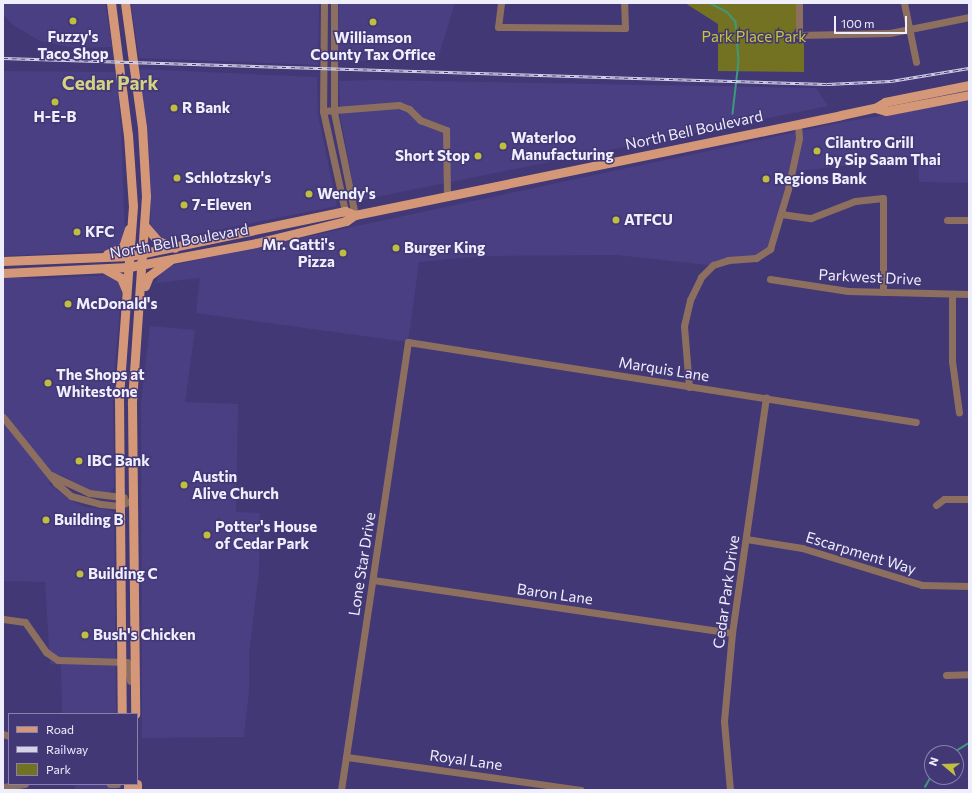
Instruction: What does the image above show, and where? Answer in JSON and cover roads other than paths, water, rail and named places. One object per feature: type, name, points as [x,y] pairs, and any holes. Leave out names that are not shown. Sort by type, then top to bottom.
[{"type":"main road","points":[[111,3],[128,134],[133,220],[119,398],[119,576],[122,713]]},
{"type":"main road","points":[[125,3],[142,127],[145,226],[142,293],[132,404],[135,713]]},
{"type":"main road","name":"North Bell Boulevard","points":[[3,273],[129,267],[256,243],[346,221],[355,215],[875,108],[885,102],[969,85]]},
{"type":"main road","name":"North Bell Boulevard","points":[[875,108],[886,111],[969,95]]},
{"type":"main road","points":[[345,211],[355,215]]},
{"type":"main road","name":"North Bell Boulevard","points":[[3,261],[130,256],[144,254],[345,211]]},
{"type":"main road","points":[[95,257],[115,252],[123,247],[133,220]]},
{"type":"main road","points":[[145,226],[158,241],[177,248]]},
{"type":"main road","points":[[142,293],[149,276],[172,259]]},
{"type":"main road","points":[[102,268],[121,278],[127,291]]},
{"type":"main road","points":[[119,576],[125,593],[126,618],[135,622]]},
{"type":"street","points":[[324,3],[323,112],[346,221]]},
{"type":"street","points":[[334,3],[334,112],[355,215]]},
{"type":"street","points":[[501,3],[498,27],[625,28],[624,3]]},
{"type":"street","points":[[799,3],[800,35],[879,34],[910,30],[969,17]]},
{"type":"street","points":[[904,3],[916,62]]},
{"type":"street","points":[[323,112],[399,105],[409,109],[420,120],[446,130],[447,197]]},
{"type":"street","points":[[688,387],[684,326],[686,313],[695,288],[713,264],[728,260],[756,258],[765,254],[773,243],[799,138],[798,124]]},
{"type":"street","points":[[781,214],[811,218],[855,202],[883,198],[883,292]]},
{"type":"street","points":[[947,220],[969,220]]},
{"type":"street","name":"Parkwest Drive","points":[[770,279],[827,289],[969,294]]},
{"type":"street","points":[[952,294],[952,361],[959,413]]},
{"type":"street","name":"Marquis Lane","points":[[408,342],[688,387],[766,397],[916,422]]},
{"type":"street","name":"Lone Star Drive","points":[[341,790],[408,342]]},
{"type":"street","name":"Cedar Park Drive","points":[[730,790],[723,739],[732,633],[766,397]]},
{"type":"street","points":[[3,417],[51,474],[56,483],[71,496],[89,503],[119,506],[132,500]]},
{"type":"street","points":[[51,474],[89,493],[119,495],[132,500]]},
{"type":"street","points":[[936,505],[944,499],[969,499]]},
{"type":"street","name":"Escarpment Way","points":[[746,539],[802,548],[922,585],[969,586]]},
{"type":"street","name":"Baron Lane","points":[[373,580],[732,633]]},
{"type":"street","points":[[3,619],[25,622],[46,652],[58,660],[127,662],[130,668],[131,706],[134,713]]},
{"type":"street","points":[[946,675],[969,674]]},
{"type":"street","name":"Royal Lane","points":[[347,757],[581,790]]},
{"type":"street","points":[[3,787],[18,785]]},
{"type":"waterway","points":[[710,3],[727,12],[736,22],[739,62],[733,114]]},
{"type":"waterway","points":[[964,746],[969,743]]},
{"type":"railway","points":[[3,58],[827,84],[891,81],[969,68]]},
{"type":"place","name":"Fuzzy's Taco Shop","points":[[73,21]]},
{"type":"place","name":"Williamson County Tax Office","points":[[373,22]]},
{"type":"place","name":"H-E-B","points":[[55,102]]},
{"type":"place","name":"R Bank","points":[[174,108]]},
{"type":"place","name":"Waterloo Manufacturing","points":[[503,146]]},
{"type":"place","name":"Cilantro Grill by Sip Saam Thai","points":[[817,151]]},
{"type":"place","name":"Short Stop","points":[[478,156]]},
{"type":"place","name":"Schlotzsky's","points":[[177,178]]},
{"type":"place","name":"Regions Bank","points":[[766,179]]},
{"type":"place","name":"Wendy's","points":[[309,194]]},
{"type":"place","name":"7-Eleven","points":[[184,205]]},
{"type":"place","name":"ATFCU","points":[[616,220]]},
{"type":"place","name":"KFC","points":[[77,232]]},
{"type":"place","name":"Burger King","points":[[396,248]]},
{"type":"place","name":"Mr. Gatti's Pizza","points":[[343,253]]},
{"type":"place","name":"McDonald's","points":[[68,304]]},
{"type":"place","name":"The Shops at Whitestone","points":[[48,383]]},
{"type":"place","name":"IBC Bank","points":[[79,461]]},
{"type":"place","name":"Austin Alive Church","points":[[184,485]]},
{"type":"place","name":"Building B","points":[[46,520]]},
{"type":"place","name":"Potter's House of Cedar Park","points":[[207,535]]},
{"type":"place","name":"Building C","points":[[80,574]]},
{"type":"place","name":"Bush's Chicken","points":[[85,635]]},
{"type":"district","name":"Cedar Park","points":[[110,83]]},
{"type":"park label","name":"Park Place Park","points":[[754,37]]}]
